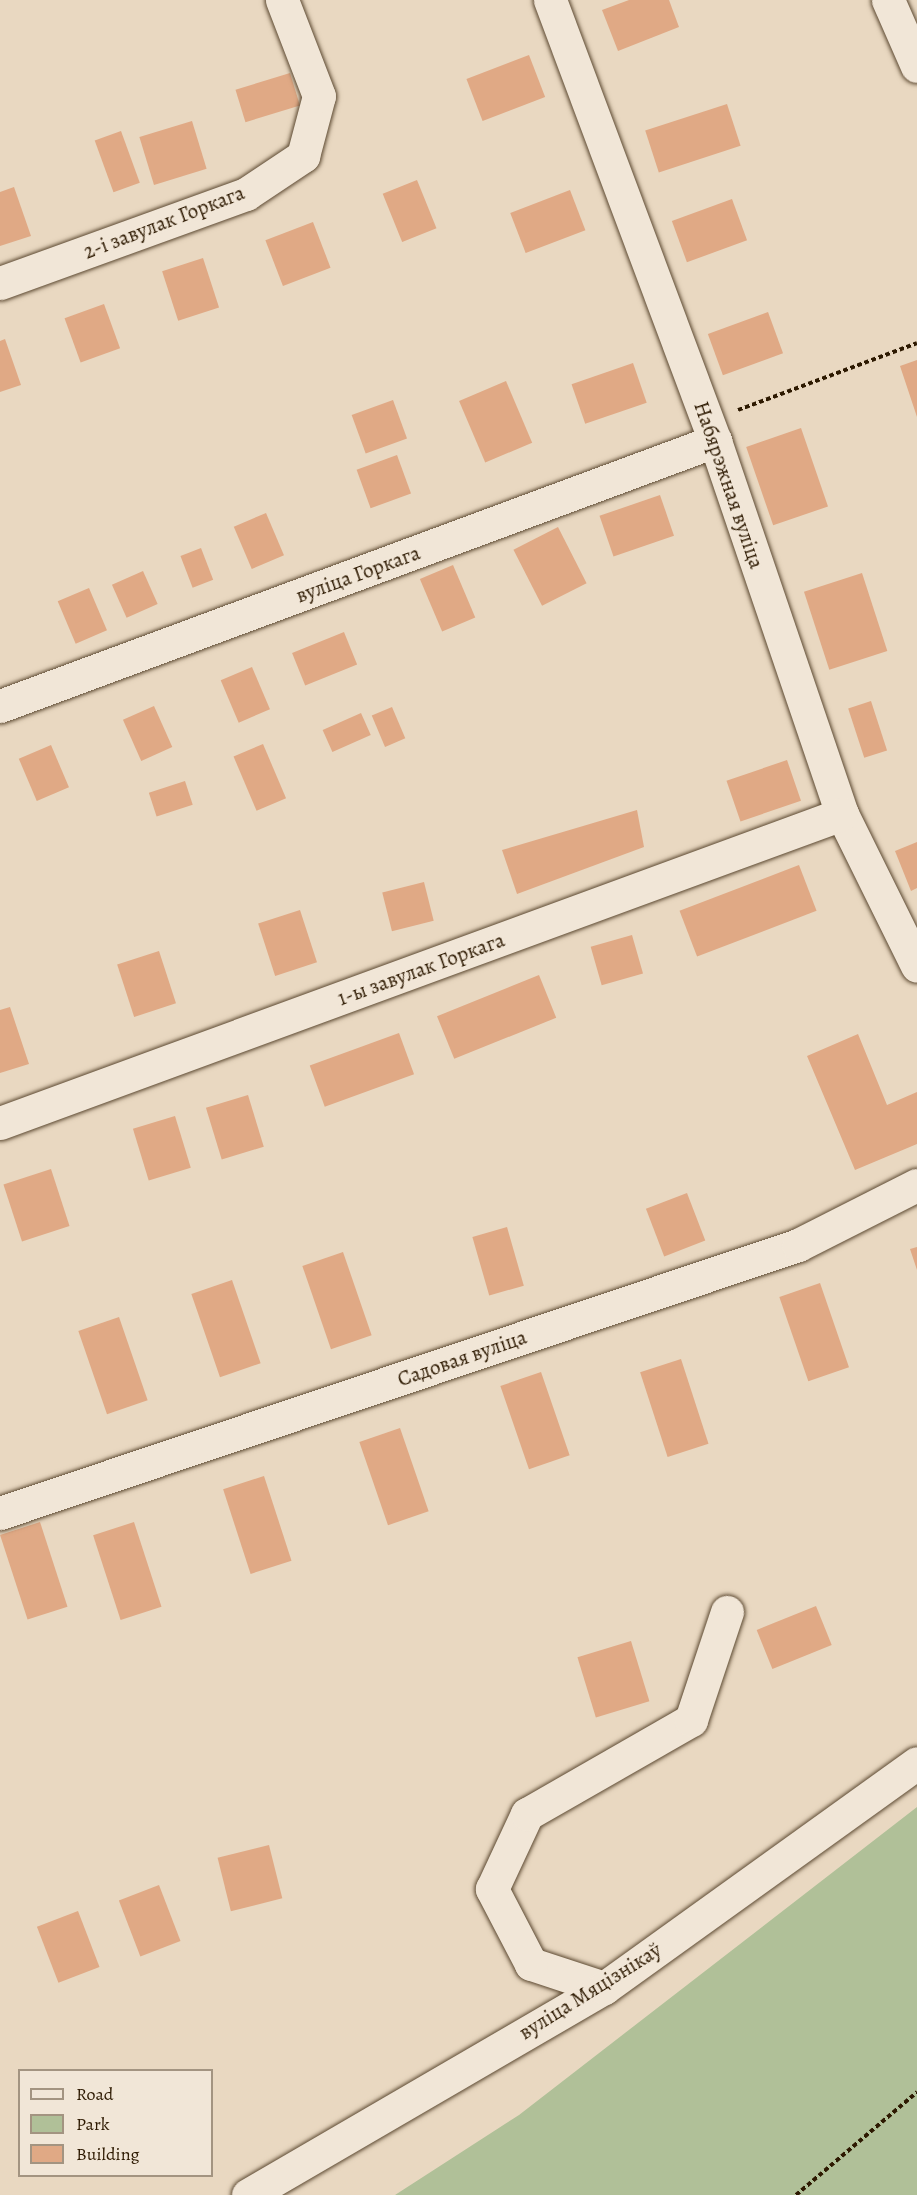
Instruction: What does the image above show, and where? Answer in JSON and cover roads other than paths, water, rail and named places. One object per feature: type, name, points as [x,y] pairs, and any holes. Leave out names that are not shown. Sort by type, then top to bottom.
[{"type":"street","name":"2-і завулак Горкага","points":[[0,283],[246,194],[303,156],[318,96],[282,0]]},
{"type":"street","name":"Набярэжная вуліца","points":[[550,0],[711,431],[842,814],[917,966]]},
{"type":"street","points":[[888,0],[917,66]]},
{"type":"street","name":"вуліца Горкага","points":[[0,706],[711,431]]},
{"type":"street","name":"1-ы завулак Горкага","points":[[0,1123],[842,814]]},
{"type":"street","name":"Садовая вуліца","points":[[0,1514],[798,1245],[917,1185]]},
{"type":"street","points":[[604,1988],[531,1964],[492,1889],[527,1814],[691,1720],[727,1612]]},
{"type":"street","name":"вуліца Мяцізнікаў","points":[[248,2195],[604,1988],[917,1763]]}]
